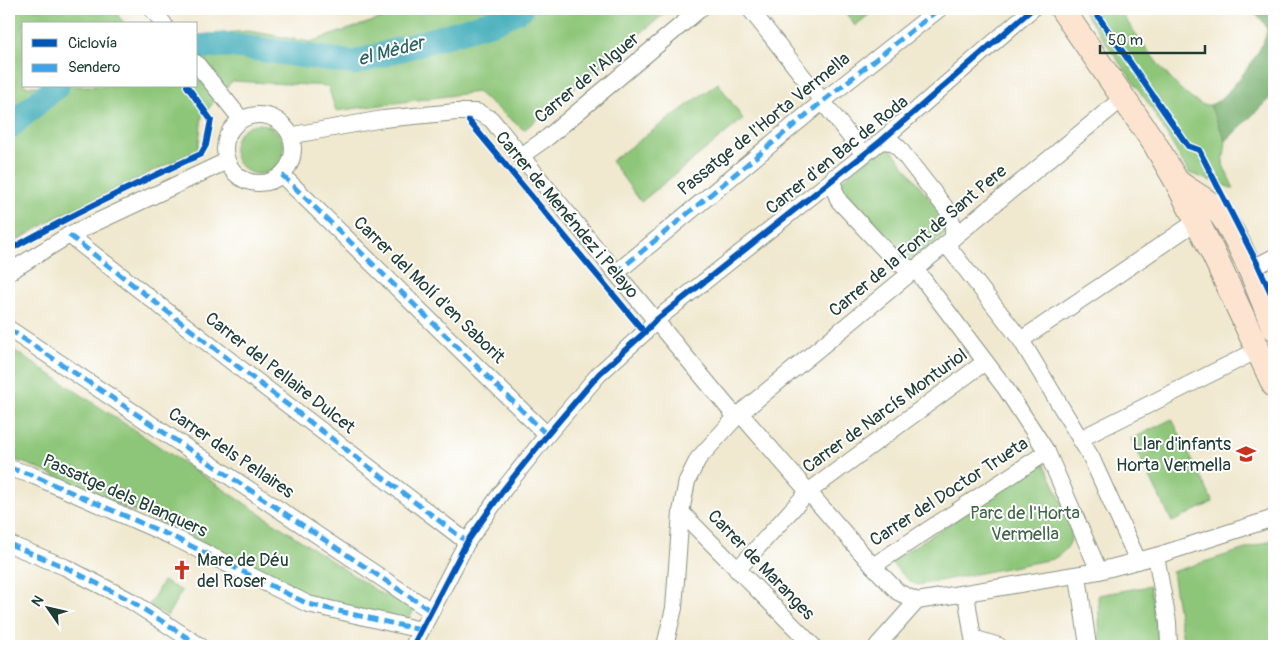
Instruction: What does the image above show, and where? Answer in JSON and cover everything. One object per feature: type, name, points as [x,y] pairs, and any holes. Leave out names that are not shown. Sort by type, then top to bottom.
[{"type":"street","points":[[152,9],[162,22]]},
{"type":"street","name":"Carrer de l'Alguer","points":[[521,156],[548,137],[700,9]]},
{"type":"street","points":[[750,9],[864,154]]},
{"type":"street","name":"Passatge de l'Horta Vermella","points":[[616,272],[823,101],[939,9]]},
{"type":"street","name":"Carrer d'en Bac de Roda","points":[[414,646],[467,542],[504,489],[599,374],[646,332],[656,320],[881,141],[1032,9]]},
{"type":"street","points":[[1062,9],[1155,144],[1177,182],[1274,385]]},
{"type":"street","points":[[198,66],[241,120]]},
{"type":"street","name":"Carrer de la Font de Sant Pere","points":[[665,646],[674,608],[681,512],[687,481],[698,459],[738,415],[1123,98]]},
{"type":"street","name":"Carrer de Menéndez i Pelayo","points":[[292,139],[299,134],[383,120],[469,111],[483,114],[491,119],[731,411],[745,420],[898,592],[917,601]]},
{"type":"street","points":[[256,115],[272,117],[284,126],[292,139],[294,148],[293,158],[289,167],[274,180],[265,183],[254,183],[245,180],[236,175],[227,161],[225,152],[229,133],[241,120],[256,115]]},
{"type":"street","points":[[881,141],[892,142],[898,147],[948,211],[953,225],[950,241],[1021,340],[1091,457],[1138,561]]},
{"type":"street","points":[[9,272],[69,235],[227,161]]},
{"type":"street","name":"Carrer del Molí d'en Saborit","points":[[282,174],[547,435]]},
{"type":"street","points":[[834,177],[834,189],[839,201],[897,263],[916,270],[1006,389],[1047,452],[1099,571]]},
{"type":"street","points":[[1177,182],[1211,204],[1222,216],[1249,270],[1274,328]]},
{"type":"street","points":[[1021,340],[1197,221]]},
{"type":"street","name":"Carrer del Pellaire Dulcet","points":[[69,235],[467,542]]},
{"type":"street","points":[[1249,270],[1274,257]]},
{"type":"street","name":"Carrer dels Pellaires","points":[[9,329],[431,611]]},
{"type":"street","points":[[1080,439],[1258,350]]},
{"type":"street","name":"Carrer de Narcís Monturiol","points":[[737,570],[808,492],[985,362]]},
{"type":"street","name":"Carrer del Doctor Trueta","points":[[873,566],[1047,452]]},
{"type":"street","name":"Passatge dels Blanquers","points":[[9,468],[32,475],[172,538],[308,604],[422,630]]},
{"type":"street","name":"Carrer de Maranges","points":[[681,512],[813,646]]},
{"type":"street","points":[[877,646],[917,601],[1078,576],[1156,556],[1274,518]]},
{"type":"street","points":[[9,544],[65,567],[131,601],[200,646]]},
{"type":"street","points":[[1156,556],[1168,622],[1169,646]]},
{"type":"street","points":[[1078,576],[1088,646]]},
{"type":"street","points":[[966,594],[973,638],[999,646]]},
{"type":"green space","points":[[12,9],[102,9],[116,13],[123,22],[22,22],[22,88],[198,88],[198,35],[249,31],[310,42],[410,9],[670,9],[524,130],[477,92],[336,111],[328,86],[232,81],[202,116],[198,150],[59,216],[9,245],[9,11]]},
{"type":"green space","points":[[843,9],[876,9],[855,26]]},
{"type":"green space","points":[[1082,9],[1118,9],[1178,87],[1199,103],[1210,105],[1226,141],[1223,165],[1234,189],[1189,173],[1150,106]]},
{"type":"green space","points":[[1250,9],[1274,9],[1274,94],[1226,141],[1210,105],[1217,102],[1235,84],[1251,63],[1264,41],[1267,32],[1266,26]]},
{"type":"green space","points":[[718,83],[743,119],[641,202],[611,161]]},
{"type":"green space","points":[[259,124],[269,126],[277,131],[282,139],[284,149],[282,159],[277,167],[269,172],[259,174],[249,172],[241,167],[236,159],[234,149],[236,139],[241,131],[249,126]]},
{"type":"green space","points":[[888,147],[944,217],[946,233],[912,260],[906,261],[845,199],[840,189],[842,180],[876,152]]},
{"type":"green space","points":[[9,347],[383,595],[389,587],[417,605],[405,625],[311,597],[188,535],[30,465],[9,458]]},
{"type":"green space","points":[[1172,419],[1213,502],[1172,522],[1131,439]]},
{"type":"green space","name":"Parc de l'Horta Vermella","points":[[1044,463],[1065,510],[1072,532],[1069,545],[1057,557],[918,585],[909,581],[890,562]]},
{"type":"green space","points":[[1274,540],[1274,646],[1184,646],[1172,572]]},
{"type":"green space","points":[[163,581],[182,591],[167,616],[149,605]]},
{"type":"green space","points":[[1150,586],[1160,646],[1100,646],[1098,595]]},
{"type":"waterway","name":"el Mèder","points":[[198,47],[228,45],[354,63],[496,21],[521,9]]},
{"type":"waterway","name":"el Mèder","points":[[9,127],[55,88]]},
{"type":"marked path","points":[[616,273],[823,101],[939,9]]},
{"type":"marked path","points":[[282,175],[547,435]]},
{"type":"marked path","points":[[69,235],[467,542]]},
{"type":"marked path","points":[[9,329],[431,611]]},
{"type":"marked path","points":[[9,468],[32,475],[173,537],[308,604],[421,630]]},
{"type":"marked path","points":[[9,544],[65,567],[131,601],[200,646]]},
{"type":"cycle path","points":[[413,646],[467,542],[504,489],[599,374],[656,320],[881,141],[1032,9]]},
{"type":"cycle path","points":[[1093,9],[1188,146],[1199,150],[1274,300]]},
{"type":"cycle path","points":[[9,250],[56,224],[201,154],[206,145],[211,120],[188,88]]},
{"type":"cycle path","points":[[469,121],[641,328]]},
{"type":"place","name":"Llar d'infants Horta Vermella","points":[[1246,454]]},
{"type":"place","name":"Mare de Déu del Roser","points":[[182,570]]}]
